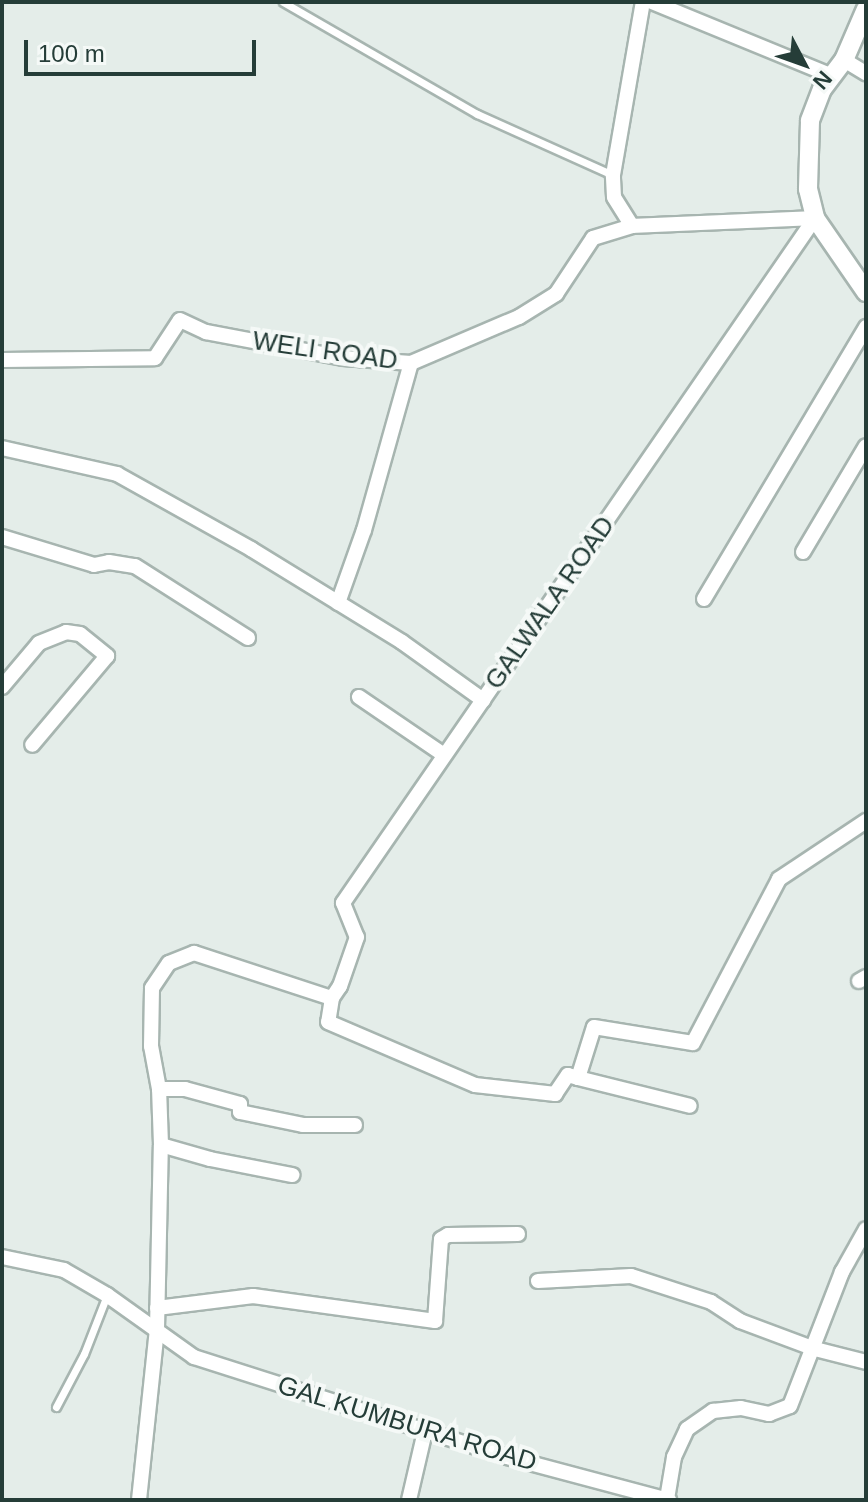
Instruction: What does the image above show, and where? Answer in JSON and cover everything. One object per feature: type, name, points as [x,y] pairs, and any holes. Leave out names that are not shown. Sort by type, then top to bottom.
[{"type":"street","points":[[632,226],[614,197],[613,175],[643,2]]},
{"type":"street","points":[[652,2],[832,76]]},
{"type":"street","points":[[866,9],[844,60],[822,89],[810,121],[808,189],[815,218],[866,292]]},
{"type":"street","points":[[844,60],[866,73]]},
{"type":"street","name":"WELI ROAD","points":[[2,360],[155,358],[180,320],[206,332],[343,358],[411,363],[519,317],[556,294],[593,238],[632,226],[815,218]]},
{"type":"street","name":"GALWALA ROAD","points":[[332,998],[340,986],[357,937],[343,903],[815,218]]},
{"type":"street","points":[[704,599],[866,327]]},
{"type":"street","points":[[338,603],[364,530],[411,363]]},
{"type":"street","points":[[803,552],[866,446]]},
{"type":"street","points":[[2,448],[117,474],[402,642],[483,700]]},
{"type":"street","points":[[2,537],[94,565],[109,562],[135,566],[248,638]]},
{"type":"street","points":[[2,687],[39,643],[66,632],[80,634],[107,656],[32,745]]},
{"type":"street","points":[[359,697],[444,755]]},
{"type":"street","points":[[578,1078],[594,1027],[693,1043],[779,879],[866,821]]},
{"type":"street","points":[[139,1500],[157,1329],[161,1145],[159,1089],[151,1046],[152,988],[169,963],[194,953],[332,998],[328,1022],[475,1085],[555,1094],[568,1075],[690,1106]]},
{"type":"street","points":[[159,1089],[185,1089],[240,1104],[240,1112],[303,1125],[355,1125]]},
{"type":"street","points":[[161,1145],[210,1159],[292,1175]]},
{"type":"street","points":[[668,1500],[674,1457],[687,1429],[713,1411],[741,1408],[769,1414],[790,1406],[815,1349],[842,1272],[866,1229]]},
{"type":"street","points":[[157,1308],[253,1296],[435,1321],[441,1239],[448,1235],[518,1234]]},
{"type":"street","name":"GAL KUMBURA ROAD","points":[[2,1257],[64,1270],[107,1295],[194,1357],[507,1457],[668,1500]]},
{"type":"street","points":[[538,1281],[631,1276],[711,1302],[740,1321],[815,1349],[866,1362]]},
{"type":"street","points":[[409,1500],[425,1431]]},
{"type":"lane","points":[[283,2],[477,114],[613,175]]},
{"type":"lane","points":[[56,1407],[84,1354],[107,1295]]}]
